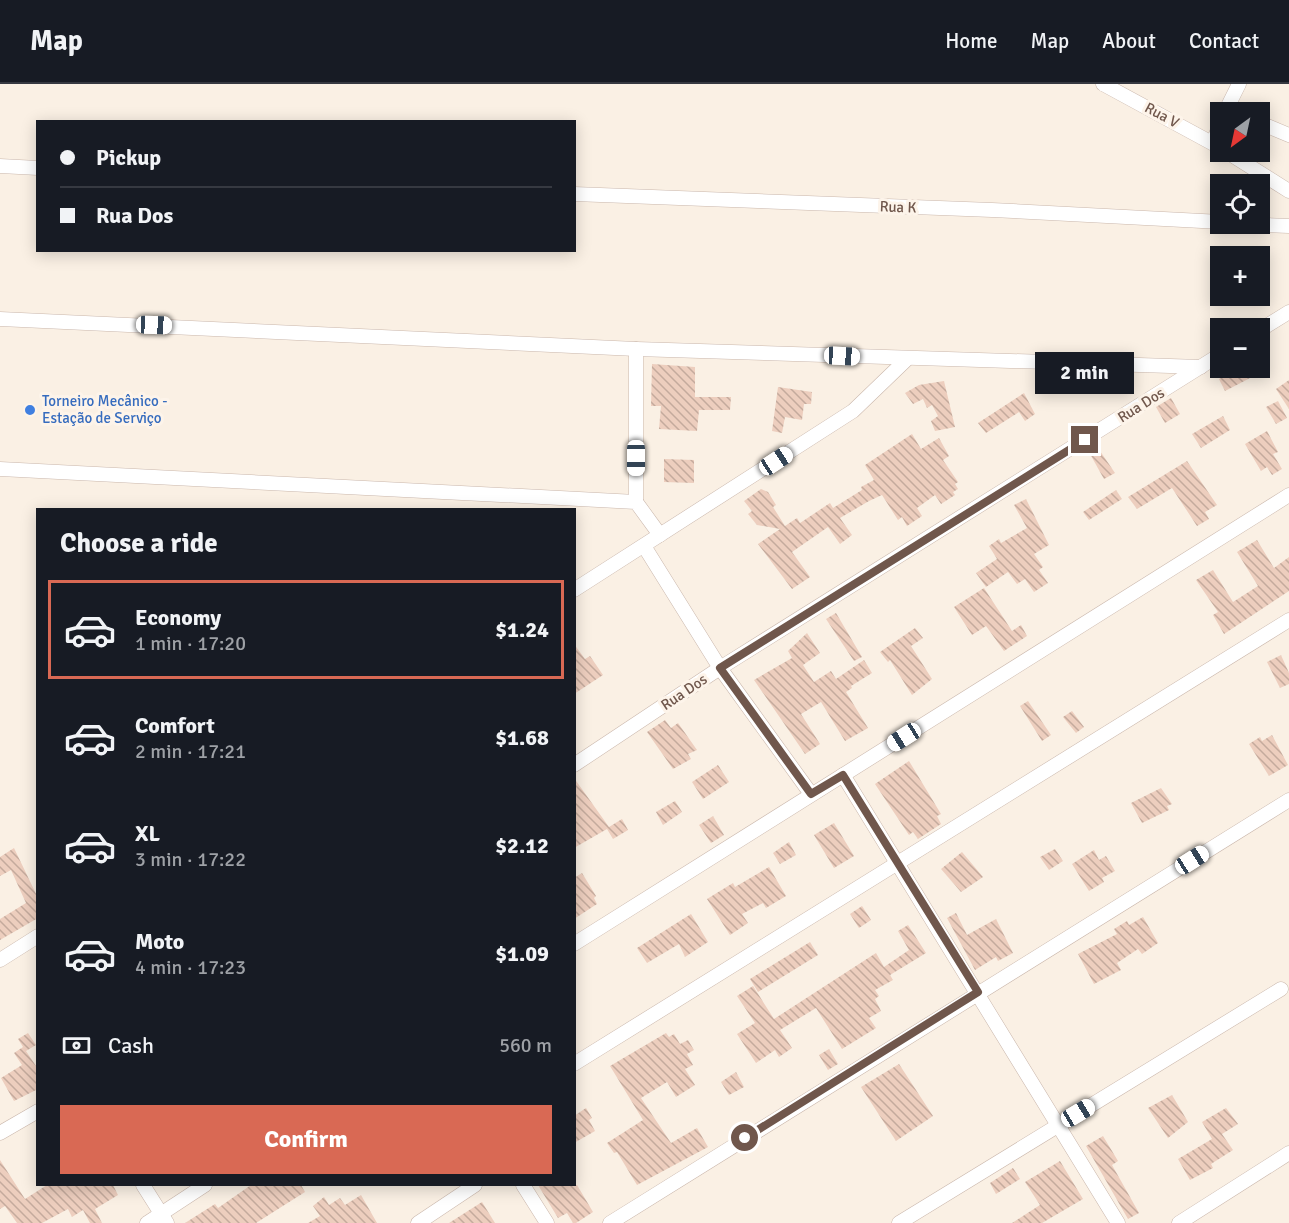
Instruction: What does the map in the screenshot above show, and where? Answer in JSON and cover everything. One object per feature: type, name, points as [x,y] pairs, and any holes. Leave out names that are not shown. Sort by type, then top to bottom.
[{"type":"street","name":"Rua V","points":[[1103,84],[1210,141]]},
{"type":"street","points":[[1231,102],[1239,84]]},
{"type":"street","points":[[1270,127],[1289,135]]},
{"type":"street","points":[[1243,162],[1289,190]]},
{"type":"street","points":[[0,166],[36,168]]},
{"type":"street","name":"Rua K","points":[[576,194],[992,210],[1210,221]]},
{"type":"street","points":[[1270,225],[1289,226]]},
{"type":"street","points":[[1270,324],[1289,312]]},
{"type":"street","points":[[0,319],[636,349],[1200,367]]},
{"type":"street","points":[[636,349],[636,502],[660,535]]},
{"type":"street","points":[[576,589],[853,411],[907,359]]},
{"type":"street","name":"Rua Dos","points":[[576,764],[720,668],[1210,361]]},
{"type":"street","points":[[0,469],[636,502]]},
{"type":"street","points":[[576,943],[1289,495]]},
{"type":"street","points":[[644,546],[720,668],[811,794]]},
{"type":"street","points":[[576,1063],[1289,620]]},
{"type":"street","points":[[843,775],[1118,1223]]},
{"type":"street","points":[[610,1223],[1289,800]]},
{"type":"street","points":[[0,960],[36,937]]},
{"type":"street","points":[[899,1223],[1281,989]]},
{"type":"street","points":[[0,1133],[36,1112]]},
{"type":"street","points":[[1179,1223],[1289,1153]]},
{"type":"street","points":[[144,1186],[164,1218]]},
{"type":"street","points":[[147,1223],[164,1218],[204,1186]]},
{"type":"street","points":[[418,1223],[474,1186]]},
{"type":"street","points":[[524,1186],[547,1223]]},
{"type":"building","points":[[652,364],[695,367],[695,397],[731,397],[730,410],[699,410],[697,431],[659,429],[661,406],[651,406]]},
{"type":"building","points":[[1221,378],[1250,378],[1225,391],[1219,379]]},
{"type":"building","points":[[1289,380],[1289,409],[1276,389]]},
{"type":"building","points":[[944,381],[955,427],[935,431],[931,421],[938,416],[932,405],[927,408],[923,399],[913,404],[905,393],[919,385]]},
{"type":"building","points":[[778,387],[812,392],[811,404],[804,404],[802,420],[785,417],[782,433],[772,431]]},
{"type":"building","points":[[1024,393],[1035,414],[1025,421],[1019,412],[986,433],[978,423]]},
{"type":"building","points":[[1171,398],[1180,414],[1165,423],[1156,407]]},
{"type":"building","points":[[1278,401],[1287,418],[1276,424],[1266,407]]},
{"type":"building","points":[[1223,416],[1230,430],[1201,448],[1192,434]]},
{"type":"building","points":[[1267,431],[1278,452],[1273,454],[1282,469],[1272,475],[1267,467],[1261,471],[1245,444]]},
{"type":"building","points":[[912,434],[921,449],[939,438],[949,456],[943,460],[958,482],[955,484],[958,489],[953,492],[955,495],[941,504],[935,495],[917,508],[922,516],[907,526],[902,517],[898,520],[882,495],[869,501],[840,518],[852,535],[840,544],[828,527],[792,552],[810,577],[792,589],[758,544],[780,529],[757,525],[748,514],[752,511],[744,501],[761,489],[768,492],[776,505],[773,507],[785,526],[797,518],[800,523],[830,503],[833,508],[862,490],[861,487],[874,480],[865,465]]},
{"type":"building","points":[[1098,448],[1115,473],[1104,479],[1090,454]]},
{"type":"building","points":[[664,459],[694,460],[694,483],[664,482]]},
{"type":"building","points":[[1187,461],[1217,505],[1205,512],[1209,519],[1197,526],[1172,488],[1137,509],[1128,497]]},
{"type":"building","points":[[1116,490],[1122,499],[1089,520],[1083,512]]},
{"type":"building","points":[[1026,499],[1049,545],[1034,554],[1043,567],[1039,570],[1048,583],[1034,592],[1025,579],[1017,584],[1008,572],[986,587],[976,573],[997,559],[989,546],[999,539],[1001,543],[1027,528],[1014,505]]},
{"type":"building","points":[[1257,540],[1274,568],[1289,557],[1289,591],[1224,634],[1213,615],[1218,612],[1196,580],[1213,570],[1233,602],[1258,586],[1237,552]]},
{"type":"building","points":[[984,588],[1012,631],[1021,625],[1027,636],[1004,651],[986,626],[972,635],[954,607]]},
{"type":"building","points":[[836,613],[862,657],[854,661],[826,619]]},
{"type":"building","points":[[915,628],[923,638],[911,646],[932,679],[912,695],[890,660],[888,662],[880,652]]},
{"type":"building","points":[[807,633],[820,653],[803,665],[814,682],[831,671],[836,679],[864,660],[872,673],[851,686],[852,688],[846,692],[868,728],[845,741],[821,702],[801,714],[820,744],[805,754],[754,680],[792,658],[788,651]]},
{"type":"building","points":[[576,647],[585,659],[590,656],[603,675],[576,693]]},
{"type":"building","points":[[1281,655],[1289,673],[1289,684],[1280,688],[1267,662]]},
{"type":"building","points":[[1028,701],[1051,735],[1042,741],[1020,706]]},
{"type":"building","points":[[1072,711],[1084,727],[1076,733],[1063,717]]},
{"type":"building","points":[[665,720],[671,728],[678,723],[697,750],[688,754],[691,759],[673,769],[647,732]]},
{"type":"building","points":[[1272,735],[1288,765],[1269,776],[1249,744],[1260,737],[1262,741]]},
{"type":"building","points":[[909,761],[941,814],[937,816],[941,824],[918,839],[913,832],[909,835],[875,784]]},
{"type":"building","points":[[718,765],[729,782],[703,799],[692,782]]},
{"type":"building","points":[[576,781],[609,827],[622,819],[628,830],[613,839],[607,829],[576,847]]},
{"type":"building","points":[[1161,788],[1172,804],[1167,806],[1169,810],[1142,823],[1131,803]]},
{"type":"building","points":[[675,801],[682,812],[663,825],[656,812]]},
{"type":"building","points":[[713,816],[724,835],[711,843],[699,825]]},
{"type":"building","points":[[834,823],[854,856],[834,868],[814,835]]},
{"type":"building","points":[[789,842],[796,855],[780,864],[773,853]]},
{"type":"building","points":[[14,848],[36,894],[36,919],[0,940],[0,919],[26,903],[11,870],[0,876],[0,857]]},
{"type":"building","points":[[1055,849],[1063,861],[1049,870],[1040,857]]},
{"type":"building","points":[[1094,850],[1099,860],[1106,856],[1115,871],[1102,878],[1104,882],[1089,891],[1072,864]]},
{"type":"building","points":[[962,852],[983,877],[961,892],[941,869]]},
{"type":"building","points":[[769,867],[786,896],[766,908],[763,903],[742,914],[748,923],[730,935],[707,899],[733,883],[735,887]]},
{"type":"building","points":[[582,873],[596,896],[594,898],[597,904],[576,918],[576,877]]},
{"type":"building","points":[[862,906],[871,920],[859,928],[850,914]]},
{"type":"building","points":[[956,913],[967,935],[996,919],[1013,953],[998,961],[996,957],[975,970],[947,918]]},
{"type":"building","points":[[691,914],[708,942],[685,957],[679,944],[647,963],[637,948]]},
{"type":"building","points":[[1143,917],[1158,943],[1142,954],[1138,949],[1117,963],[1121,970],[1094,984],[1078,954],[1117,934],[1114,929],[1127,921],[1129,925]]},
{"type":"building","points":[[908,925],[926,953],[890,975],[893,980],[875,990],[879,996],[875,999],[881,1011],[869,1018],[876,1028],[842,1049],[816,1008],[780,1030],[792,1048],[779,1057],[775,1050],[756,1063],[737,1034],[755,1023],[737,996],[753,986],[774,1019],[876,953],[884,967],[909,950],[898,931]]},
{"type":"building","points":[[810,942],[818,955],[758,992],[750,979]]},
{"type":"building","points":[[28,1033],[36,1045],[26,1051],[36,1066],[36,1090],[14,1101],[1,1078],[22,1065],[14,1053],[23,1047],[18,1039]]},
{"type":"building","points":[[666,1033],[669,1037],[674,1034],[680,1044],[688,1040],[694,1050],[687,1054],[693,1065],[685,1069],[695,1085],[676,1097],[667,1082],[641,1098],[671,1143],[697,1128],[708,1147],[637,1185],[617,1152],[614,1153],[607,1143],[643,1120],[610,1066]]},
{"type":"building","points":[[829,1049],[838,1064],[828,1070],[819,1055]]},
{"type":"building","points":[[899,1064],[933,1116],[896,1141],[861,1087]]},
{"type":"building","points":[[736,1072],[744,1087],[729,1095],[721,1082]]},
{"type":"building","points":[[1172,1095],[1188,1122],[1168,1138],[1148,1108]]},
{"type":"building","points":[[586,1108],[592,1118],[589,1120],[595,1131],[576,1142],[576,1115]]},
{"type":"building","points":[[1226,1108],[1238,1124],[1222,1134],[1233,1150],[1211,1164],[1213,1168],[1190,1180],[1178,1159],[1212,1139],[1202,1122]]},
{"type":"building","points":[[1103,1136],[1118,1161],[1112,1165],[1139,1213],[1128,1219],[1086,1146]]},
{"type":"building","points":[[0,1160],[25,1199],[45,1186],[114,1186],[118,1195],[95,1209],[102,1223],[90,1223],[83,1210],[72,1217],[68,1209],[42,1223],[17,1223],[5,1206],[0,1209]]},
{"type":"building","points":[[1060,1161],[1083,1199],[1042,1223],[1012,1223],[1040,1205],[1025,1182]]},
{"type":"building","points":[[1013,1168],[1020,1179],[996,1194],[990,1183]]},
{"type":"building","points":[[577,1185],[593,1212],[576,1223],[573,1223],[567,1213],[558,1218],[539,1186]]},
{"type":"building","points":[[250,1186],[302,1186],[305,1192],[256,1223],[185,1223],[215,1204],[218,1208]]},
{"type":"building","points":[[361,1195],[377,1223],[308,1223],[320,1216],[313,1206],[324,1197],[329,1205],[340,1198],[345,1205]]},
{"type":"building","points":[[482,1202],[495,1223],[449,1223]]},
{"type":"place","name":"Torneiro Mecânico - Estação de Serviço","points":[[30,410]]},
{"type":"route","points":[[745,1138],[978,992],[843,775],[811,794],[720,668],[1085,440]]}]
